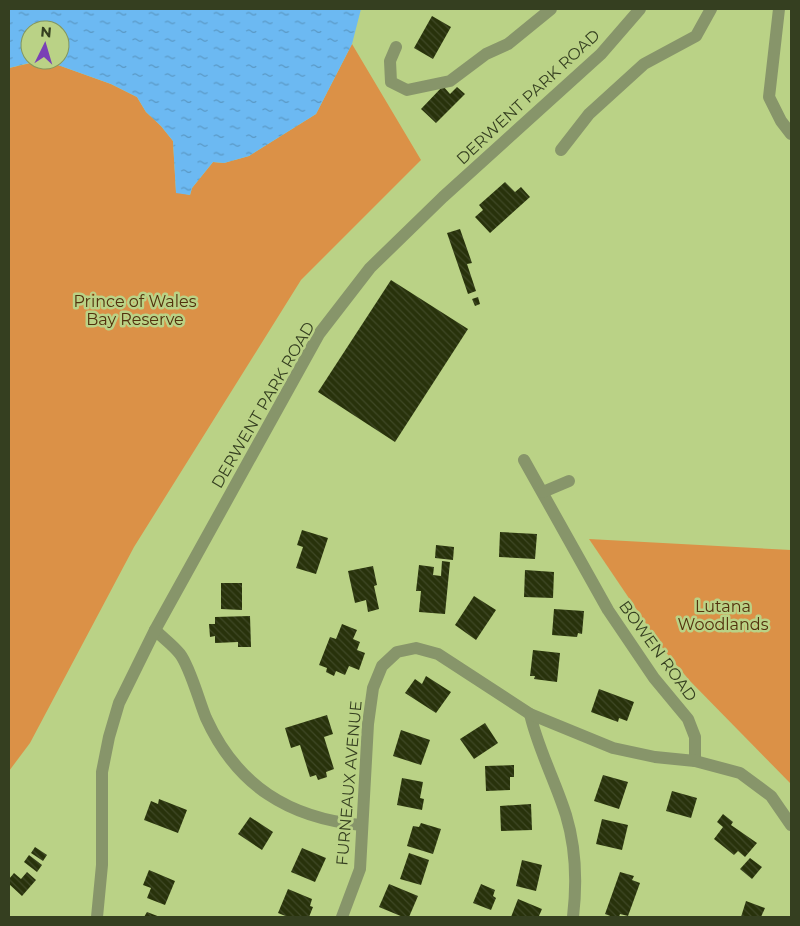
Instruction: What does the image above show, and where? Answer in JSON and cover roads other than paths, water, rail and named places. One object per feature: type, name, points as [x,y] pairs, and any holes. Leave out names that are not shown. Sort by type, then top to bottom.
[{"type":"street","points":[[396,47],[390,61],[391,82],[407,90],[450,81],[486,54],[508,44],[550,9]]},
{"type":"street","name":"DERWENT PARK ROAD","points":[[97,917],[102,865],[102,772],[108,737],[119,703],[155,630],[319,334],[370,268],[442,197],[601,54],[640,9]]},
{"type":"street","points":[[561,150],[589,114],[644,64],[696,36],[711,9]]},
{"type":"street","points":[[779,9],[769,97],[781,121],[791,134]]},
{"type":"street","name":"BOWEN ROAD","points":[[524,460],[608,610],[654,678],[688,719],[695,737],[696,761]]},
{"type":"street","points":[[543,492],[569,481]]},
{"type":"street","points":[[155,630],[181,655],[207,720],[232,759],[263,793],[297,812],[330,822],[361,825]]},
{"type":"street","name":"FURNEAUX AVENUE","points":[[342,917],[360,869],[368,724],[373,688],[382,666],[397,652],[416,648],[438,654],[530,714],[613,748],[655,757],[696,761]]},
{"type":"street","points":[[530,714],[535,738],[566,815],[573,847],[575,883],[573,917]]},
{"type":"street","points":[[696,761],[740,773],[771,796],[791,825]]},
{"type":"water","points":[[9,9],[361,9],[352,44],[316,114],[249,156],[224,163],[213,162],[192,188],[190,195],[176,193],[173,141],[146,112],[137,97],[111,84],[70,69],[70,20],[20,20],[20,65],[9,68]]},
{"type":"park label","name":"Prince of Wales Bay Reserve","points":[[135,310]]},
{"type":"park label","name":"Lutana Woodlands","points":[[723,615]]}]
